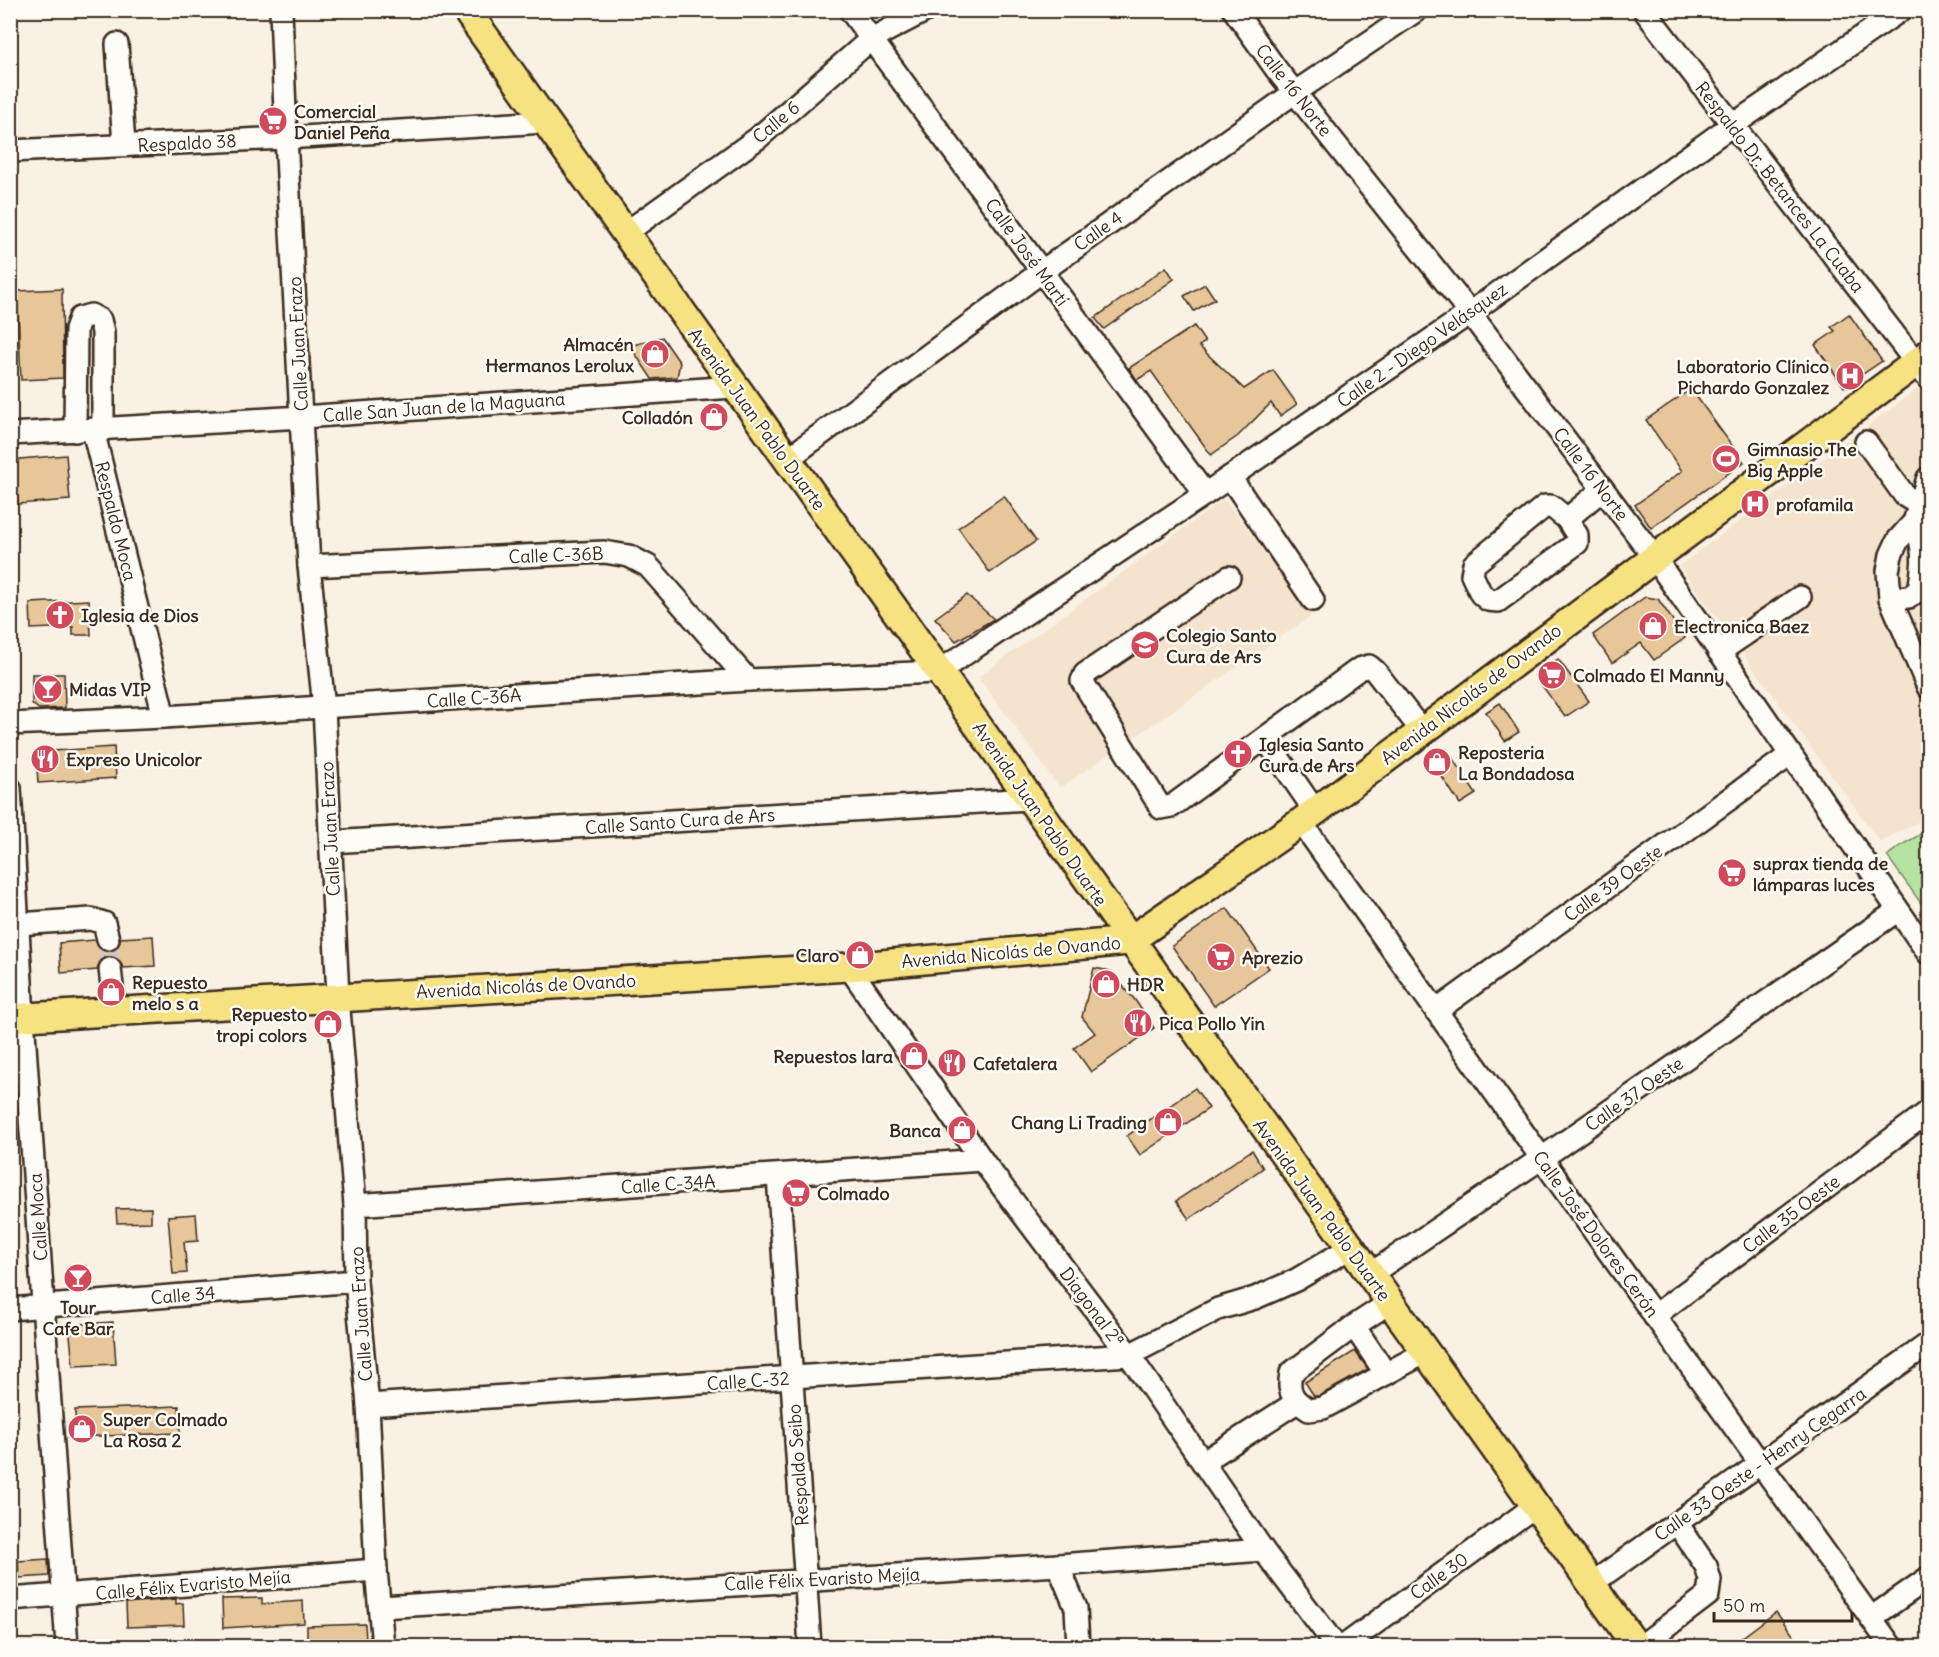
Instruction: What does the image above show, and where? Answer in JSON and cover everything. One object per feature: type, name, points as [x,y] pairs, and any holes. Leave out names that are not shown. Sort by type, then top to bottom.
[{"type":"main road","name":"Avenida Juan Pablo Duarte","points":[[466,11],[1635,1647]]},
{"type":"main road","name":"Avenida Nicolás de Ovando","points":[[17,1017],[849,966],[1129,941],[1308,816],[1654,557],[1924,365]]},
{"type":"street","name":"Calle Juan Erazo","points":[[281,10],[309,566],[324,707],[338,997],[355,1205],[356,1281],[368,1405],[376,1570],[383,1647]]},
{"type":"street","name":"Calle José Martí","points":[[850,10],[1205,494]]},
{"type":"street","name":"Calle 6","points":[[624,234],[758,138],[871,39],[927,10]]},
{"type":"street","name":"Calle 16 Norte","points":[[1234,10],[1294,93],[1470,313],[1654,557],[1929,953]]},
{"type":"street","name":"Calle 4","points":[[786,460],[1041,272],[1294,93],[1417,10]]},
{"type":"street","name":"Respaldo Dr. Betances La Cuaba","points":[[1644,10],[1732,125],[1924,365]]},
{"type":"street","name":"Calle 2 - Diego Velásquez","points":[[938,672],[1205,494],[1470,313],[1732,125],[1901,10]]},
{"type":"street","points":[[117,44],[124,145]]},
{"type":"street","name":"Respaldo 38","points":[[10,151],[286,138],[544,122]]},
{"type":"street","name":"Calle San Juan de la Maguana","points":[[10,434],[302,417],[734,387]]},
{"type":"street","name":"Respaldo Moca","points":[[91,430],[164,717]]},
{"type":"street","points":[[1866,442],[1917,513],[1921,538],[1924,564],[1919,590],[1909,597],[1890,598]]},
{"type":"street","points":[[1230,477],[1313,600]]},
{"type":"street","points":[[1929,478],[1917,513],[1898,540],[1891,555],[1888,571],[1890,598],[1929,687]]},
{"type":"street","points":[[1568,519],[1602,489]]},
{"type":"street","points":[[1545,506],[1551,506],[1568,519],[1577,534],[1577,543],[1498,601],[1488,600],[1481,594],[1472,575],[1474,564],[1545,506]]},
{"type":"street","name":"Calle C-36B","points":[[309,566],[604,552],[629,556],[648,566],[748,680]]},
{"type":"street","points":[[1229,577],[1085,674],[1082,681],[1161,808],[1172,806],[1359,669],[1369,666],[1422,731]]},
{"type":"street","points":[[1719,652],[1800,597]]},
{"type":"street","name":"Calle C-36A","points":[[10,724],[164,717],[748,680],[938,672]]},
{"type":"street","name":"Calle José Dolores Cerón","points":[[1265,738],[1308,816],[1436,1011],[1891,1647]]},
{"type":"street","name":"Calle 39 Oeste","points":[[1436,1011],[1790,755]]},
{"type":"street","name":"Calle Moca","points":[[10,788],[18,924],[17,1017],[44,1306],[67,1647]]},
{"type":"street","name":"Calle Santo Cura de Ars","points":[[331,843],[1029,799]]},
{"type":"street","name":"Calle 37 Oeste","points":[[1369,1275],[1898,911]]},
{"type":"street","points":[[18,924],[90,919],[104,923],[108,939]]},
{"type":"street","name":"Diagonal 2ª","points":[[849,966],[982,1160],[1129,1355],[1263,1550],[1336,1647]]},
{"type":"street","points":[[110,969],[115,1011]]},
{"type":"street","name":"Calle 35 Oeste","points":[[1654,1316],[1929,1112]]},
{"type":"street","name":"Calle C-34A","points":[[355,1205],[982,1160]]},
{"type":"street","name":"Respaldo Seibo","points":[[778,1176],[810,1647]]},
{"type":"street","points":[[1129,1355],[1218,1310],[1255,1298],[1296,1280],[1350,1248]]},
{"type":"street","name":"Calle 34","points":[[10,1309],[356,1281]]},
{"type":"street","points":[[1389,1303],[1291,1373],[1289,1383],[1297,1402],[1309,1410],[1323,1408],[1424,1353]]},
{"type":"street","points":[[1354,1326],[1386,1374]]},
{"type":"street","name":"Calle 33 Oeste - Henry Cegarra","points":[[1591,1584],[1929,1344]]},
{"type":"street","name":"Calle C-32","points":[[368,1405],[1129,1355]]},
{"type":"street","points":[[1203,1462],[1297,1402]]},
{"type":"street","name":"Calle 30","points":[[1344,1647],[1535,1506]]},
{"type":"street","points":[[1641,1647],[1707,1595],[1710,1580],[1706,1566],[1677,1522]]},
{"type":"street","name":"Calle Félix Evaristo Mejía","points":[[381,1607],[1263,1550]]},
{"type":"street","points":[[1058,1565],[1076,1608],[1078,1647]]},
{"type":"street","name":"Calle Félix Evaristo Mejía","points":[[10,1599],[376,1570]]},
{"type":"street","points":[[1871,1618],[1929,1578]]},
{"type":"shaded area","points":[[1928,381],[1928,817],[1880,842],[1679,566]]},
{"type":"shaded area","name":"Colegio Santo Cura de Ars","points":[[1224,499],[1314,614],[1060,788],[978,677]]},
{"type":"green space","points":[[1928,830],[1928,913],[1887,856]]},
{"type":"building","points":[[1166,267],[1174,279],[1104,329],[1095,318]]},
{"type":"building","points":[[1205,284],[1215,299],[1194,311],[1184,296]]},
{"type":"building","points":[[62,289],[63,378],[21,380],[17,291]]},
{"type":"building","points":[[1849,314],[1882,361],[1844,387],[1815,345],[1835,331],[1831,327]]},
{"type":"building","points":[[1194,326],[1205,342],[1199,346],[1244,389],[1273,370],[1297,404],[1280,416],[1271,403],[1238,436],[1211,455],[1151,371],[1137,380],[1129,368]]},
{"type":"building","name":"Almacén Hermanos Lerolux","points":[[662,337],[680,363],[677,377],[652,379],[630,346]]},
{"type":"building","points":[[1691,389],[1744,462],[1651,528],[1635,505],[1682,471],[1646,420]]},
{"type":"building","points":[[66,455],[70,500],[18,504],[15,466],[20,459]]},
{"type":"building","points":[[1004,496],[1036,541],[990,573],[958,528]]},
{"type":"building","points":[[967,595],[994,619],[956,641],[935,618]]},
{"type":"building","name":"Electronica Baez","points":[[1645,597],[1658,599],[1685,638],[1654,660],[1641,643],[1612,663],[1593,635]]},
{"type":"building","name":"Iglesia de Dios","points":[[89,600],[91,635],[73,635],[73,627],[31,629],[30,603]]},
{"type":"building","points":[[1558,659],[1589,701],[1565,717],[1535,676]]},
{"type":"building","name":"Midas VIP","points":[[32,674],[64,674],[65,708],[39,709],[32,704]]},
{"type":"building","points":[[1500,703],[1519,732],[1505,741],[1486,712]]},
{"type":"building","points":[[114,747],[116,778],[38,783],[36,752]]},
{"type":"building","points":[[1446,749],[1476,794],[1460,804],[1430,759]]},
{"type":"building","name":"Aprezio","points":[[1227,908],[1269,968],[1214,1006],[1172,946]]},
{"type":"building","points":[[153,936],[155,966],[123,968],[120,961],[109,956],[102,959],[97,970],[61,973],[59,943],[95,940],[99,948],[111,951],[117,948],[120,938]]},
{"type":"building","points":[[1094,968],[1110,971],[1135,1000],[1154,1028],[1091,1072],[1074,1048],[1095,1033],[1082,1017]]},
{"type":"building","name":"Chang Li Trading","points":[[1195,1088],[1209,1108],[1140,1155],[1127,1136]]},
{"type":"building","points":[[1252,1150],[1263,1168],[1189,1219],[1176,1201]]},
{"type":"building","points":[[151,1208],[151,1222],[117,1223],[116,1209]]},
{"type":"building","points":[[196,1214],[198,1241],[184,1242],[187,1273],[173,1274],[168,1216]]},
{"type":"building","name":"Tour Cafe Bar","points":[[86,1266],[88,1288],[69,1289],[67,1268]]},
{"type":"building","points":[[113,1322],[116,1364],[73,1366],[70,1335],[81,1324]]},
{"type":"building","points":[[1355,1351],[1368,1369],[1319,1396],[1314,1396],[1305,1382]]},
{"type":"building","points":[[179,1406],[180,1433],[76,1437],[75,1410]]},
{"type":"building","points":[[48,1559],[49,1576],[19,1578],[18,1561]]},
{"type":"building","points":[[262,1598],[262,1604],[303,1601],[304,1623],[223,1628],[222,1599]]},
{"type":"building","points":[[176,1599],[176,1604],[183,1603],[184,1625],[127,1627],[126,1603]]},
{"type":"building","points":[[1776,1612],[1802,1647],[1729,1647]]},
{"type":"building","points":[[365,1624],[366,1641],[307,1643],[307,1626]]},
{"type":"tunnel","points":[[108,939],[110,969]]},
{"type":"place","name":"Comercial Daniel Peña","points":[[273,121]]},
{"type":"place","name":"Almacén Hermanos Lerolux","points":[[655,354]]},
{"type":"place","name":"Laboratorio Clínico Pichardo Gonzalez","points":[[1850,376]]},
{"type":"place","name":"Colladón","points":[[714,417]]},
{"type":"place","name":"Gimnasio The Big Apple","points":[[1726,459]]},
{"type":"place","name":"profamila","points":[[1755,504]]},
{"type":"place","name":"Iglesia de Dios","points":[[60,615]]},
{"type":"place","name":"Electronica Baez","points":[[1653,626]]},
{"type":"place","name":"Colegio Santo Cura de Ars","points":[[1145,645]]},
{"type":"place","name":"Colmado El Manny","points":[[1552,675]]},
{"type":"place","name":"Midas VIP","points":[[48,689]]},
{"type":"place","name":"Iglesia Santo Cura de Ars","points":[[1238,754]]},
{"type":"place","name":"Expreso Unicolor","points":[[45,759]]},
{"type":"place","name":"Reposteria La Bondadosa","points":[[1437,762]]},
{"type":"place","name":"suprax tienda de lámparas luces","points":[[1732,873]]},
{"type":"place","name":"Claro","points":[[860,955]]},
{"type":"place","name":"Aprezio","points":[[1221,957]]},
{"type":"place","name":"HDR","points":[[1106,984]]},
{"type":"place","name":"Repuesto melo s a","points":[[111,992]]},
{"type":"place","name":"Pica Pollo Yin","points":[[1138,1023]]},
{"type":"place","name":"Repuesto tropi colors","points":[[328,1024]]},
{"type":"place","name":"Repuestos lara","points":[[914,1056]]},
{"type":"place","name":"Cafetalera","points":[[952,1063]]},
{"type":"place","name":"Chang Li Trading","points":[[1168,1122]]},
{"type":"place","name":"Banca","points":[[962,1130]]},
{"type":"place","name":"Colmado","points":[[796,1193]]},
{"type":"place","name":"Tour Cafe Bar","points":[[78,1278]]},
{"type":"place","name":"Super Colmado La Rosa 2","points":[[82,1429]]}]
